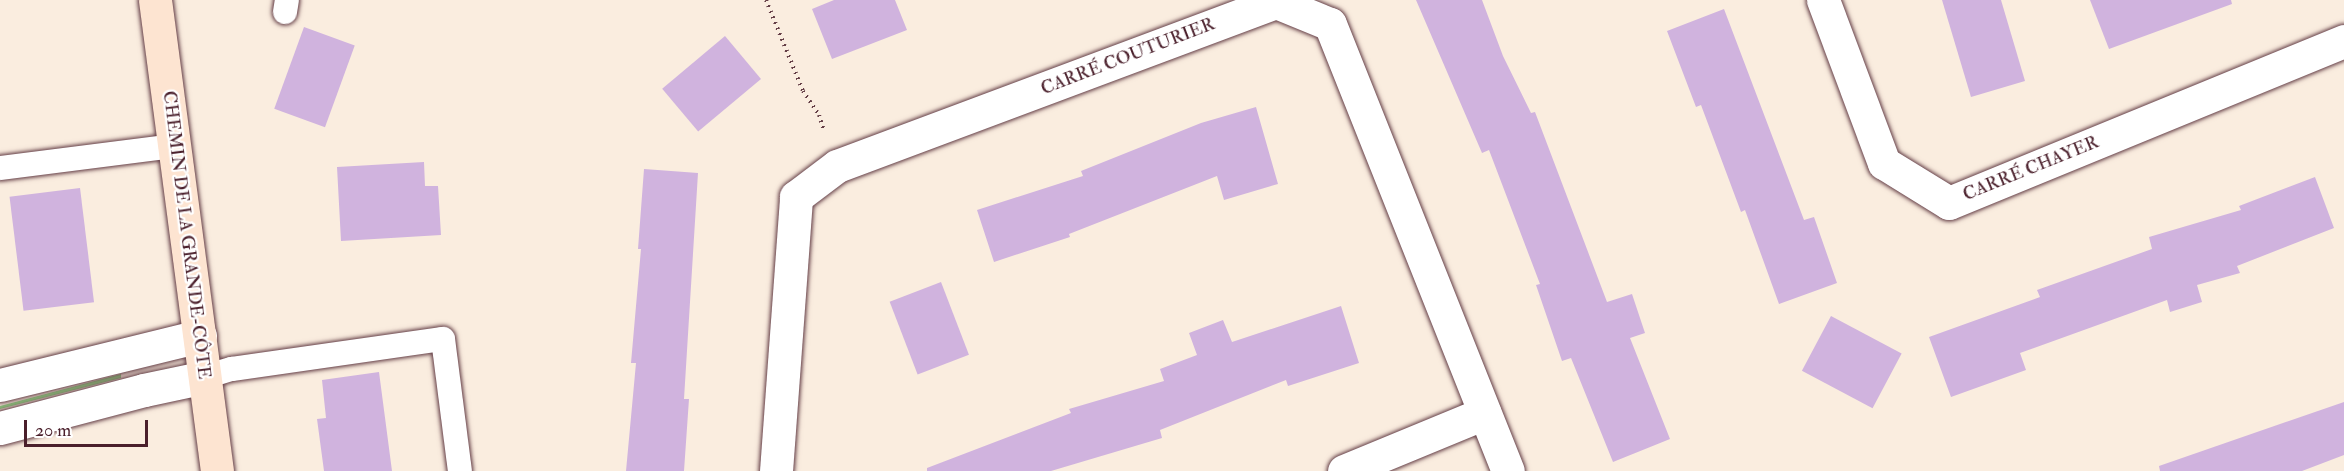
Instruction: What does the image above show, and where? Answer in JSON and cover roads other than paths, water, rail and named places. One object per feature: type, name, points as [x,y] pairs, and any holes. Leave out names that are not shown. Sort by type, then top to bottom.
[{"type":"main road","name":"CHEMIN DE LA GRANDE-CÔTE","points":[[155,0],[217,471]]},
{"type":"street","name":"CARRÉ CHAYER","points":[[1823,0],[1884,163],[1949,203],[2344,41]]},
{"type":"street","name":"CARRÉ COUTURIER","points":[[776,471],[796,197],[837,166],[1276,2],[1330,24],[1508,471]]},
{"type":"street","points":[[0,385],[200,336]]},
{"type":"street","points":[[0,428],[144,390],[205,377]]},
{"type":"street","points":[[1344,471],[1485,413]]},
{"type":"lane","points":[[0,168],[175,146]]},
{"type":"lane","points":[[205,377],[232,369],[443,339],[460,471]]}]
